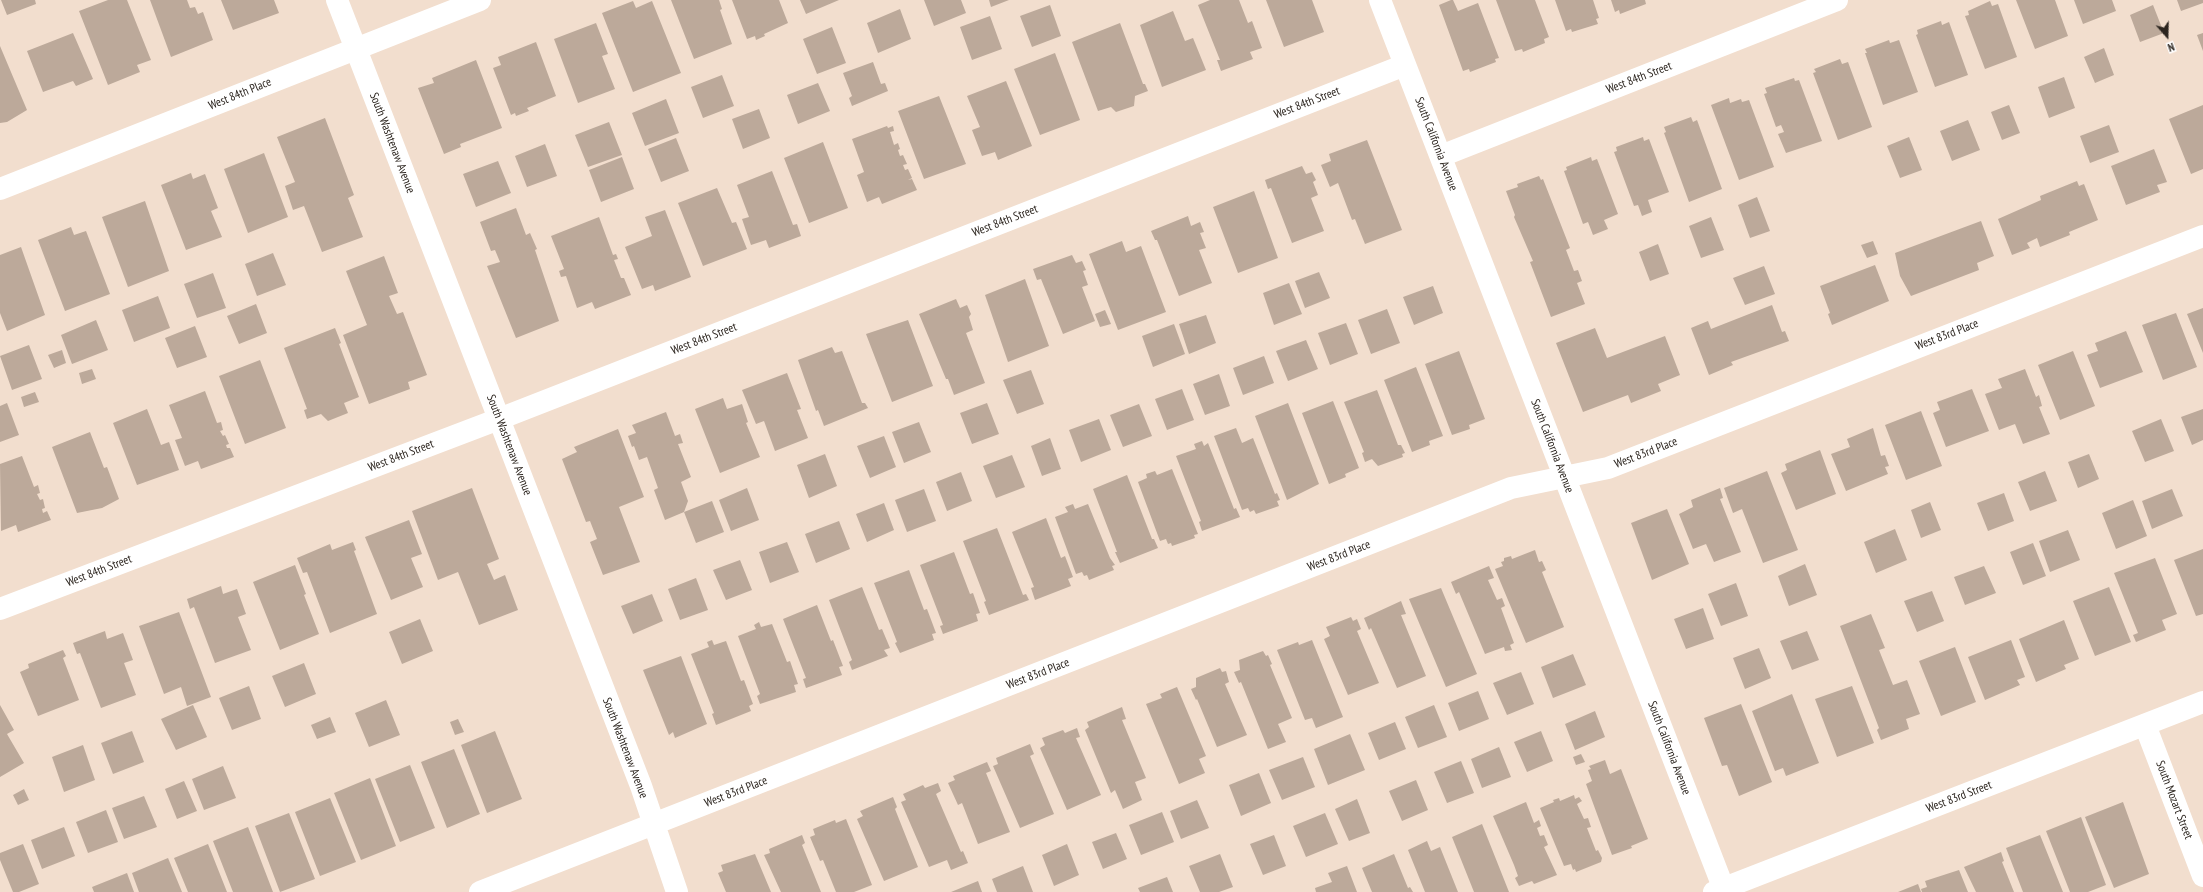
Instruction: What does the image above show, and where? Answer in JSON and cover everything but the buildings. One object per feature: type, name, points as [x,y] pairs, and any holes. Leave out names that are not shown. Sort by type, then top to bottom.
[{"type":"street","name":"South Washtenaw Avenue","points":[[336,0],[641,786],[677,892]]},
{"type":"street","name":"West 84th Place","points":[[0,189],[480,0]]},
{"type":"street","name":"South California Avenue","points":[[1380,0],[1564,477],[1721,891]]},
{"type":"street","name":"West 84th Street","points":[[1441,156],[1837,0]]},
{"type":"street","name":"West 84th Street","points":[[0,609],[499,419],[1405,65]]},
{"type":"street","name":"West 83rd Place","points":[[480,892],[1511,488],[1608,468],[2203,236]]},
{"type":"street","name":"West 83rd Street","points":[[1721,891],[2203,702]]},
{"type":"street","name":"South Mozart Street","points":[[2145,725],[2203,876]]}]
